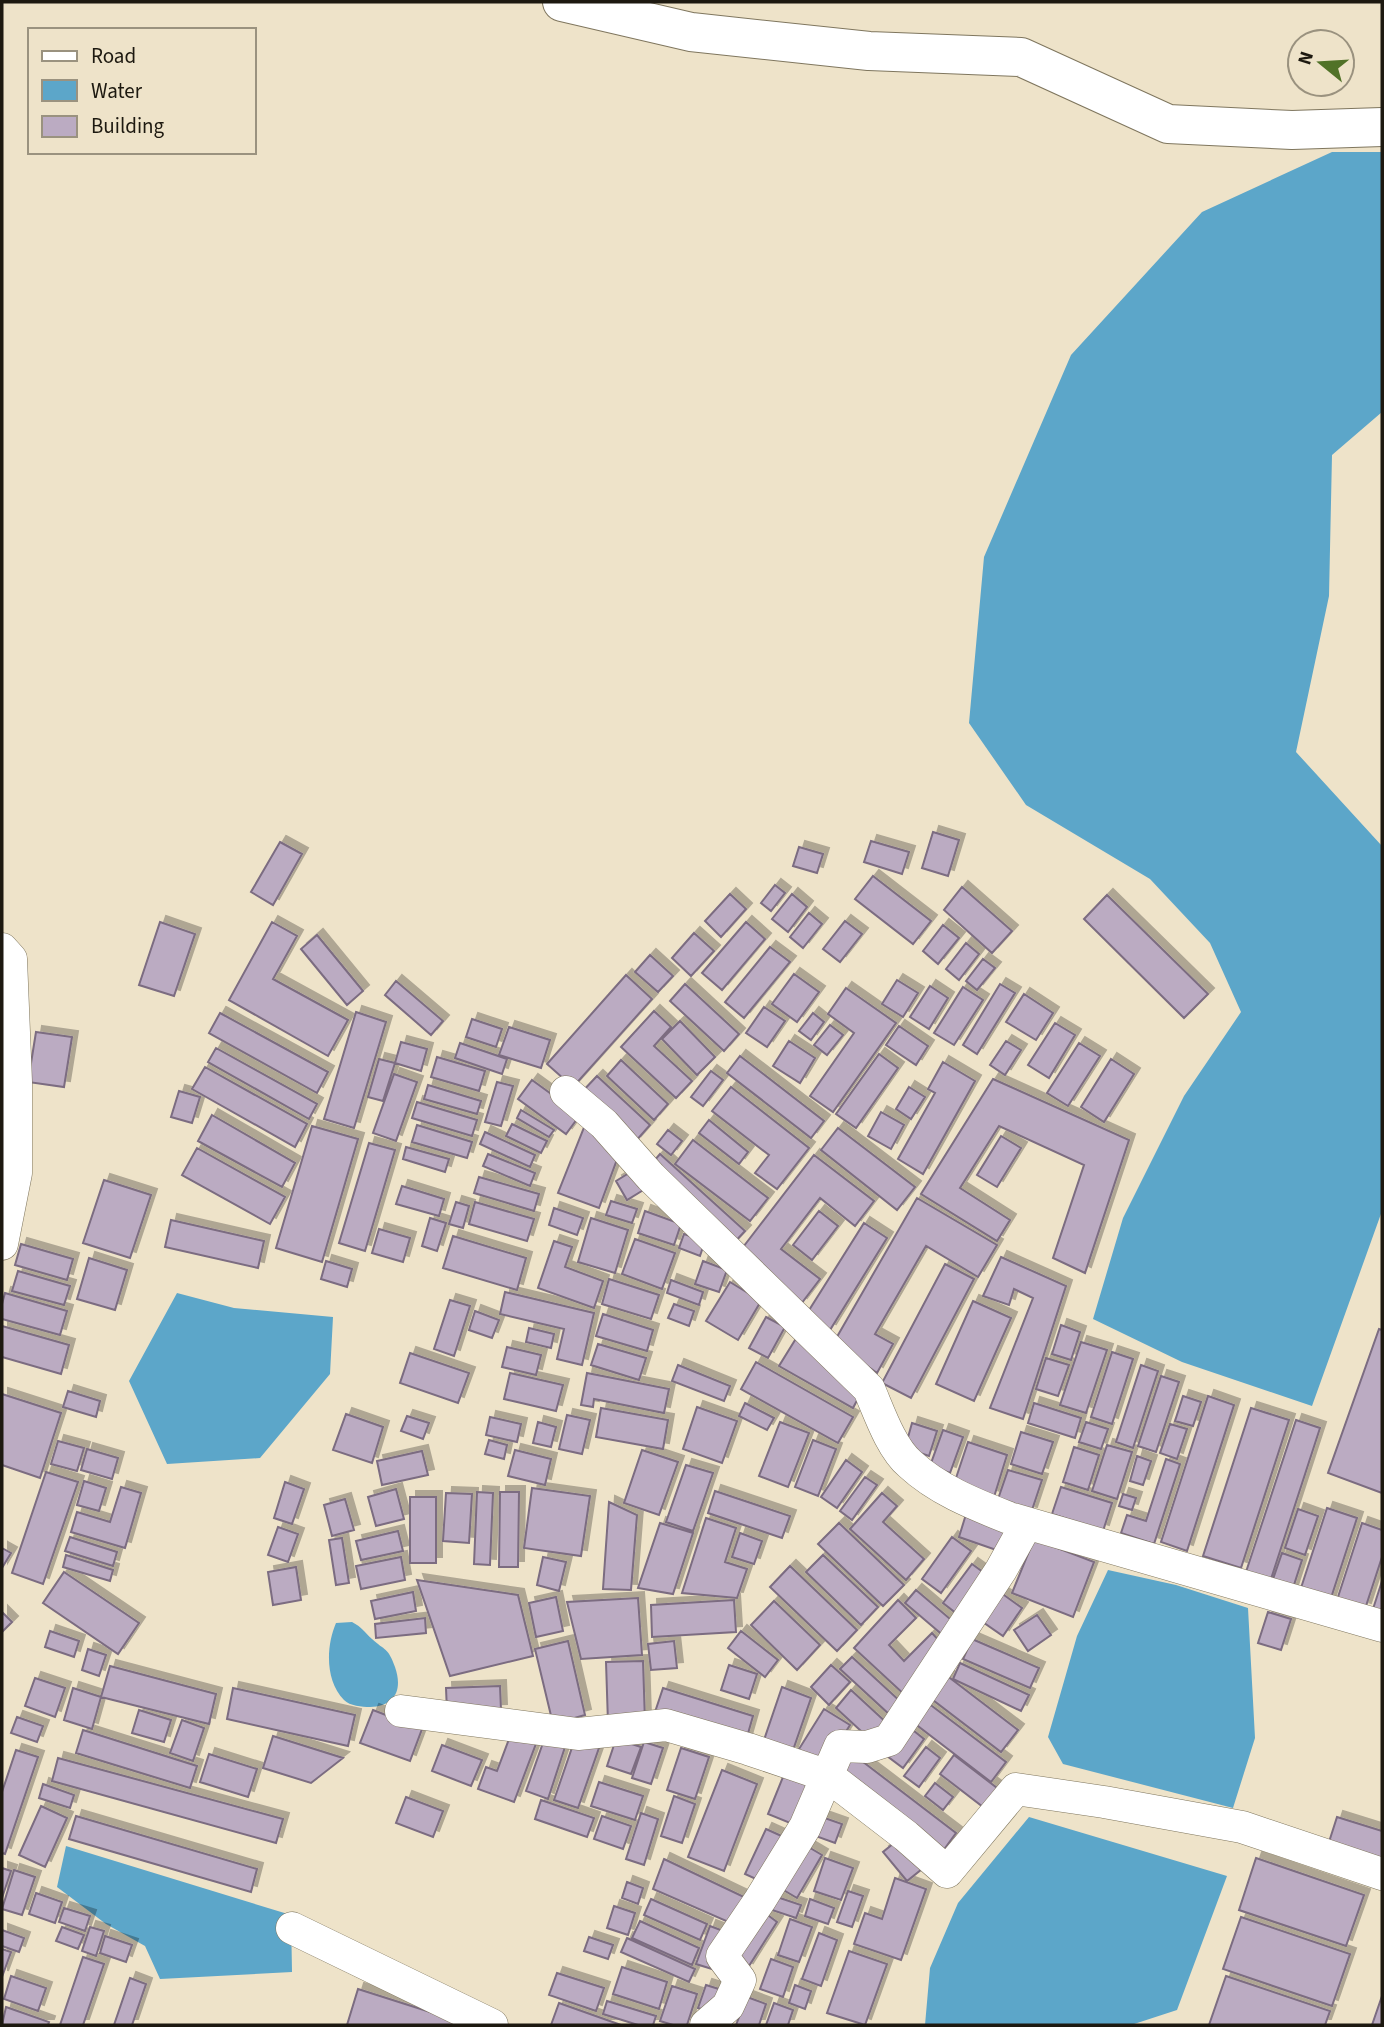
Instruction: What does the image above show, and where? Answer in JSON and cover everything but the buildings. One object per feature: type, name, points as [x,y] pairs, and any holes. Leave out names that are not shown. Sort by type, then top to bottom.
[{"type":"street","points":[[562,2],[691,32],[869,51],[1021,57],[1168,124],[1292,130],[1382,127]]},
{"type":"street","points":[[2,949],[12,959],[16,1173],[2,1244]]},
{"type":"street","points":[[566,1092],[604,1124],[651,1177],[869,1389],[888,1432],[908,1464],[956,1496],[1027,1523],[1382,1626]]},
{"type":"street","points":[[706,2025],[728,2006],[740,1980],[722,1956],[804,1827],[840,1746],[867,1747],[889,1740],[1001,1570],[1027,1523]]},
{"type":"street","points":[[401,1711],[578,1734],[666,1726],[828,1776],[906,1836],[947,1872],[1016,1789],[1242,1826],[1382,1874]]},
{"type":"street","points":[[292,1928],[492,2025]]},
{"type":"water","points":[[1332,152],[1382,152],[1382,412],[1332,455],[1329,596],[1296,752],[1382,846],[1382,1211],[1312,1406],[1182,1362],[1093,1319],[1123,1218],[1184,1096],[1241,1012],[1210,943],[1150,879],[1026,805],[969,723],[984,557],[1071,355],[1202,212]]},
{"type":"water","points":[[177,1293],[234,1308],[333,1317],[330,1374],[260,1458],[167,1464],[129,1381]]},
{"type":"water","points":[[1108,1570],[1176,1585],[1248,1608],[1255,1738],[1233,1808],[1063,1764],[1048,1737],[1077,1636]]},
{"type":"water","points":[[352,1622],[386,1650],[393,1661],[397,1690],[386,1704],[370,1707],[349,1704],[333,1683],[329,1652],[333,1632],[336,1623]]},
{"type":"water","points":[[1029,1817],[1227,1876],[1177,2010],[1131,2025],[925,2025],[930,1968],[958,1903]]},
{"type":"water","points":[[66,1846],[291,1915],[292,1972],[160,1979],[145,1946],[106,1924],[57,1887]]}]
